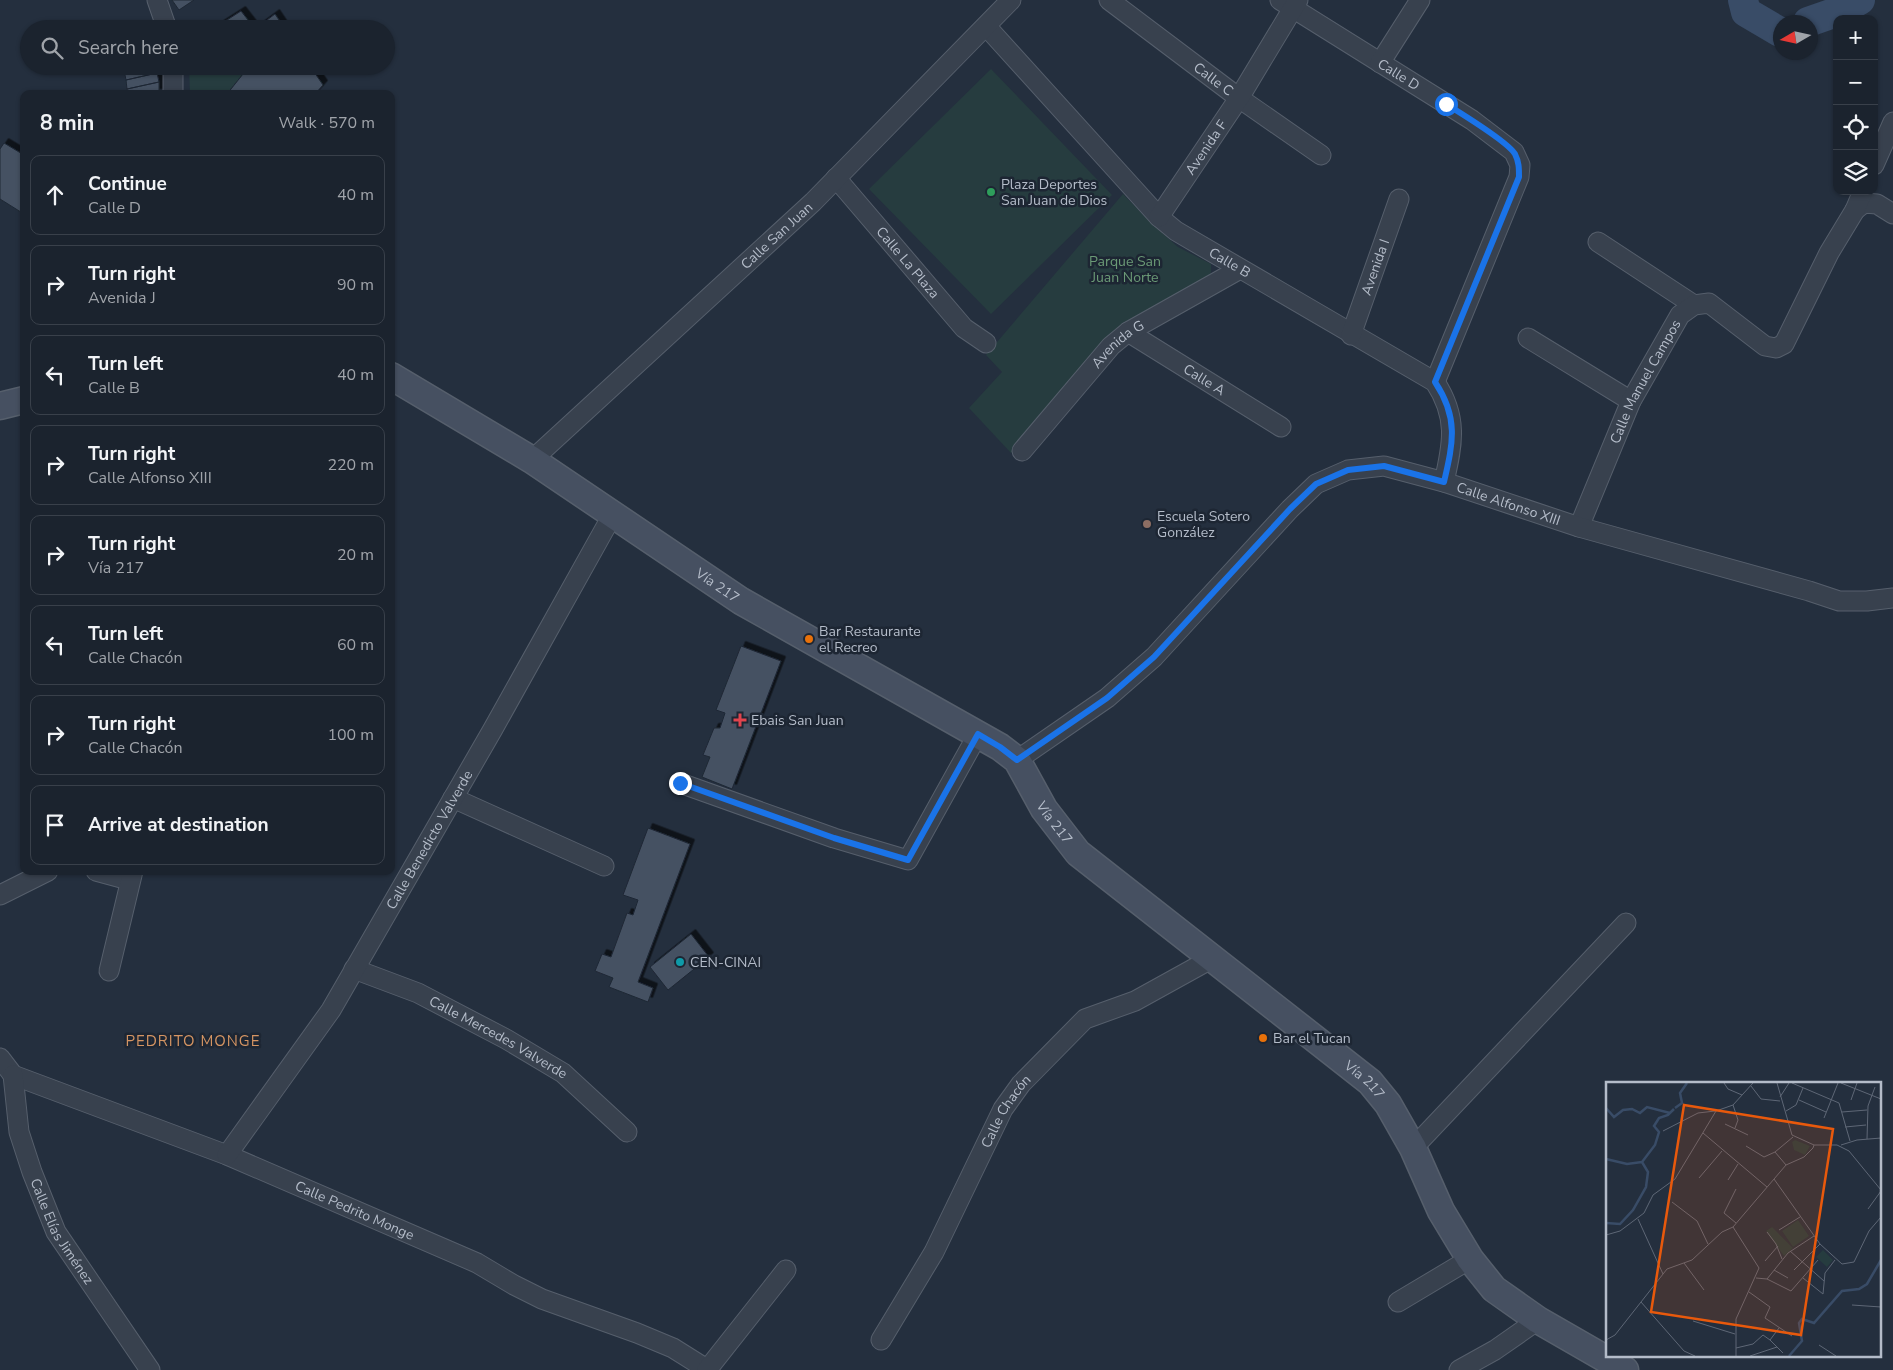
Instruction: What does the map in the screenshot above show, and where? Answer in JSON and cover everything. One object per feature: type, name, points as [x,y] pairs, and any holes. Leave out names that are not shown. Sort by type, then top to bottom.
[{"type":"main road","name":"Vía 217","points":[[395,378],[532,460],[741,601],[978,734],[1017,760],[1044,809],[1078,853],[1370,1082],[1388,1104],[1413,1148],[1441,1211],[1470,1259],[1494,1289],[1538,1320],[1625,1370]]},
{"type":"main road","points":[[0,406],[20,401]]},
{"type":"street","points":[[157,0],[164,20]]},
{"type":"street","name":"Calle San Juan","points":[[532,460],[813,202],[1011,0]]},
{"type":"street","name":"Calle C","points":[[1110,0],[1239,98],[1321,155]]},
{"type":"street","points":[[1380,63],[1420,0]]},
{"type":"street","name":"Avenida F","points":[[1159,217],[1239,98],[1290,3]]},
{"type":"street","name":"Calle D","points":[[1290,3],[1380,63],[1472,120],[1514,152],[1520,165],[1519,177],[1435,382]]},
{"type":"street","name":"Calle B","points":[[986,26],[1159,217],[1176,231],[1351,335],[1435,382]]},
{"type":"street","points":[[173,75],[174,90]]},
{"type":"street","points":[[1878,156],[1893,122]]},
{"type":"street","name":"Calle La Plaza","points":[[836,178],[964,328],[986,343]]},
{"type":"street","points":[[1598,242],[1694,305],[1709,303],[1765,346],[1776,348],[1784,344],[1828,253],[1855,210],[1861,195]]},
{"type":"street","name":"Avenida I","points":[[1351,335],[1400,199]]},
{"type":"street","points":[[1855,210],[1864,202],[1877,204],[1893,214]]},
{"type":"street","name":"Avenida G","points":[[1022,451],[1111,346],[1128,332],[1240,269]]},
{"type":"street","name":"Calle Manuel Campos","points":[[1579,527],[1631,401],[1680,315],[1694,305]]},
{"type":"street","name":"Calle A","points":[[1128,332],[1281,427]]},
{"type":"street","points":[[1528,338],[1631,401]]},
{"type":"street","points":[[1435,382],[1443,395],[1451,425],[1452,445],[1444,482]]},
{"type":"street","name":"Calle Alfonso XIII","points":[[1017,760],[1107,698],[1154,657],[1290,509],[1316,484],[1348,470],[1384,466],[1444,482],[1579,527],[1839,601],[1867,601],[1893,598]]},
{"type":"street","name":"Calle Benedicto Valverde","points":[[227,1155],[331,1010],[613,514]]},
{"type":"street","points":[[680,783],[834,838],[908,860],[978,734]]},
{"type":"street","points":[[453,798],[604,866]]},
{"type":"street","points":[[0,895],[40,875]]},
{"type":"street","points":[[109,971],[131,876]]},
{"type":"street","points":[[1413,1148],[1626,923]]},
{"type":"street","name":"Calle Chacón","points":[[881,1340],[934,1252],[1003,1109],[1021,1084],[1085,1019],[1135,1001],[1212,959]]},
{"type":"street","name":"Calle Mercedes Valverde","points":[[354,969],[418,993],[506,1039],[563,1073],[627,1132]]},
{"type":"street","points":[[0,1058],[13,1075]]},
{"type":"street","name":"Calle Pedrito Monge","points":[[13,1075],[227,1155],[477,1264],[542,1299],[637,1332],[673,1348],[708,1370]]},
{"type":"street","name":"Calle Elías Jiménez","points":[[13,1075],[19,1132],[32,1172],[56,1232],[150,1370]]},
{"type":"street","points":[[1398,1302],[1470,1259]]},
{"type":"street","points":[[708,1370],[786,1270]]},
{"type":"street","points":[[1459,1370],[1495,1350],[1538,1320]]},
{"type":"green space","name":"Plaza Deportes San Juan de Dios","points":[[991,69],[1112,195],[991,314],[869,189]]},
{"type":"green space","points":[[189,75],[242,75],[230,90],[190,90]]},
{"type":"green space","name":"Parque San Juan Norte","points":[[1123,194],[1153,225],[1178,247],[1211,264],[1208,280],[1095,356],[1011,453],[969,408],[1002,372],[986,355]]},
{"type":"building","points":[[172,0],[194,0],[179,10]]},
{"type":"building","points":[[241,11],[248,20],[227,20]]},
{"type":"building","points":[[275,14],[279,20],[267,20]]},
{"type":"building","points":[[125,75],[148,75],[126,80]]},
{"type":"building","points":[[157,75],[159,82],[127,89],[126,80]]},
{"type":"building","points":[[242,75],[316,75],[323,85],[319,90],[230,90]]},
{"type":"building","points":[[159,82],[159,90],[127,89]]},
{"type":"building","points":[[4,143],[20,153],[20,212],[0,199],[0,149]]},
{"type":"building","name":"Ebais San Juan","points":[[741,646],[781,661],[732,789],[702,777],[710,757],[703,755],[714,728],[720,728],[725,713],[716,710]]},
{"type":"building","points":[[648,828],[690,844],[638,982],[653,988],[648,1002],[609,987],[613,978],[595,971],[602,954],[611,957],[627,913],[633,915],[638,900],[623,895]]},
{"type":"building","name":"CEN-CINAI","points":[[691,934],[709,957],[668,990],[650,967]]},
{"type":"waterway","points":[[1743,0],[1746,12],[1773,28]]},
{"type":"waterway","points":[[1818,18],[1842,10],[1860,0]]},
{"type":"place","name":"Plaza Deportes San Juan de Dios","points":[[991,192]]},
{"type":"place","name":"Escuela Sotero González","points":[[1147,524]]},
{"type":"place","name":"Bar Restaurante el Recreo","points":[[809,639]]},
{"type":"place","name":"Ebais San Juan","points":[[740,720]]},
{"type":"place","name":"CEN-CINAI","points":[[680,962]]},
{"type":"place","name":"Bar el Tucan","points":[[1263,1038]]},
{"type":"district","name":"PEDRITO MONGE","points":[[193,1041]]},
{"type":"route","points":[[680,783],[834,838],[908,860],[978,734],[1017,760],[1107,698],[1154,657],[1290,509],[1316,484],[1348,470],[1384,466],[1444,482],[1452,445],[1451,425],[1443,395],[1435,382],[1519,177],[1520,165],[1514,152],[1472,120],[1446,104]]}]
